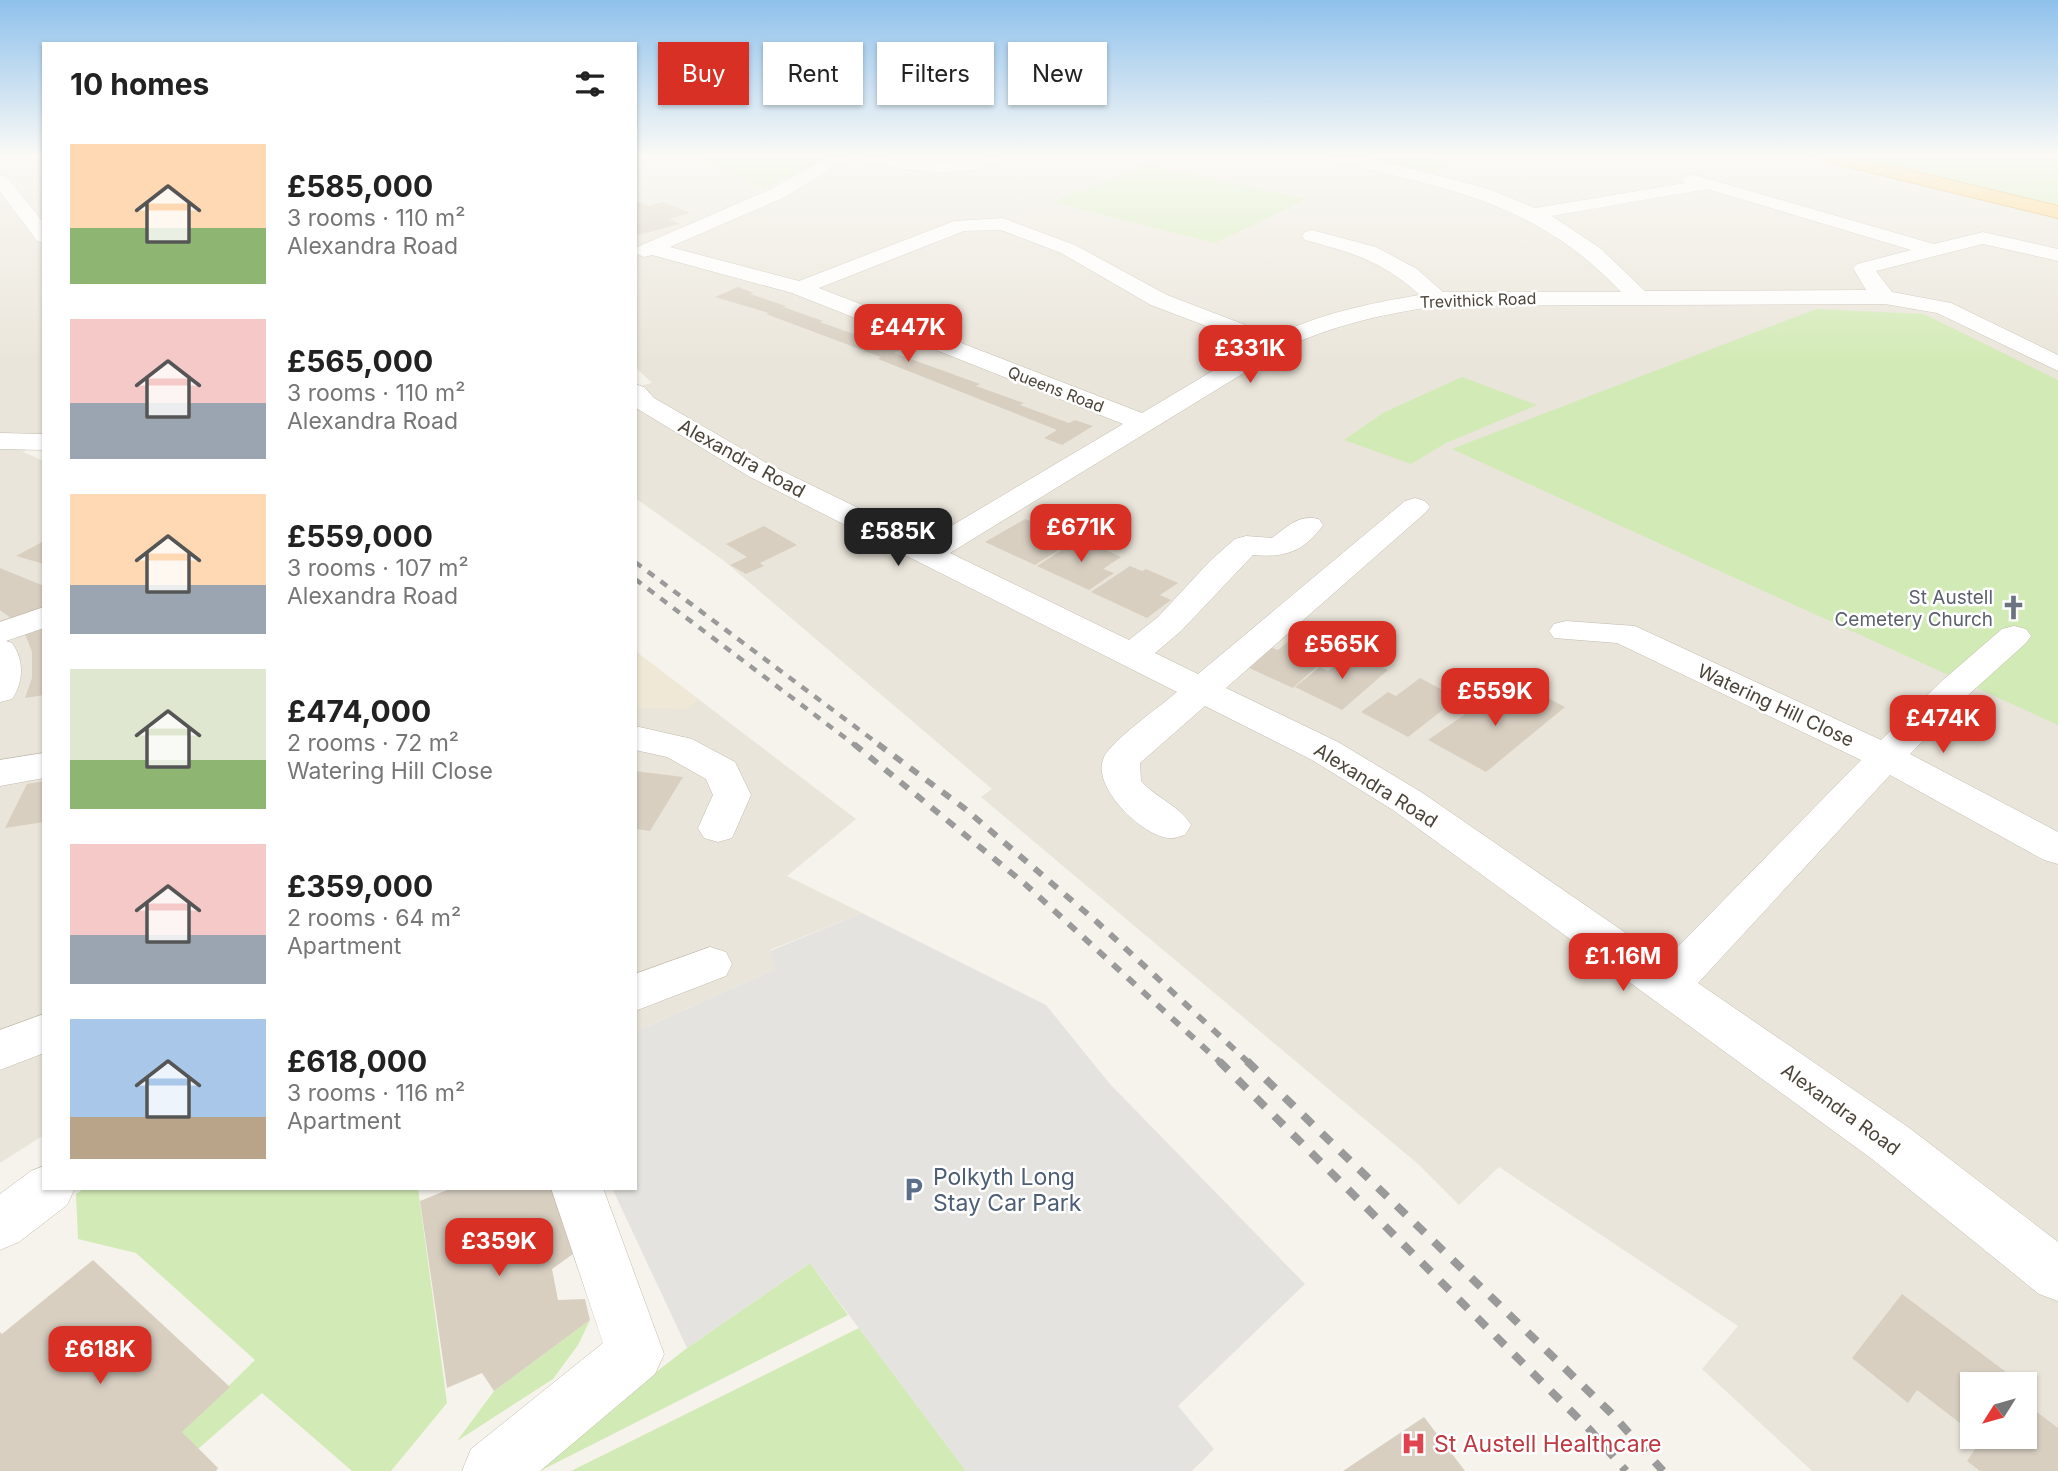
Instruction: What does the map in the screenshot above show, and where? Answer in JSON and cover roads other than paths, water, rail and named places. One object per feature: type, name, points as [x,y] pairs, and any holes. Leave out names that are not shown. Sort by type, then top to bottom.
[{"type":"street","points":[[643,252],[702,226]]},
{"type":"street","points":[[800,288],[959,226]]},
{"type":"street","points":[[1007,226],[1068,249],[1181,310],[1275,344]]},
{"type":"street","points":[[1555,226],[1606,263],[1638,297]]},
{"type":"street","points":[[1847,226],[1936,251]]},
{"type":"street","points":[[1312,236],[1370,251],[1409,274],[1437,299]]},
{"type":"street","points":[[1885,296],[1871,284],[1864,268],[1936,251],[1971,239],[1983,238],[2058,256]]},
{"type":"street","name":"Queens Road","points":[[643,252],[800,288],[1143,423]]},
{"type":"street","name":"Trevithick Road","points":[[927,554],[1275,344],[1300,332],[1374,309],[1437,299],[1885,296],[1943,308],[2058,363]]},
{"type":"street","name":"Alexandra Road","points":[[637,394],[645,403],[760,471],[1325,751],[1407,802],[1891,1143],[2058,1275]]},
{"type":"street","points":[[0,441],[42,442]]},
{"type":"street","points":[[1171,825],[1137,800],[1122,783],[1118,768],[1122,758],[1415,507]]},
{"type":"street","points":[[1131,654],[1158,635],[1224,562],[1246,545],[1279,548],[1308,525]]},
{"type":"street","points":[[0,633],[42,618]]},
{"type":"street","name":"Watering Hill Close","points":[[1566,631],[1623,633],[1886,757],[2058,850]]},
{"type":"street","points":[[1668,985],[1886,757],[1955,688],[2014,636]]},
{"type":"street","points":[[0,650],[5,670],[0,691]]},
{"type":"street","points":[[637,738],[679,748],[722,771],[732,795],[718,828]]},
{"type":"street","points":[[0,773],[42,765]]},
{"type":"street","points":[[637,992],[710,964]]},
{"type":"street","points":[[0,1050],[42,1034]]},
{"type":"street","points":[[0,1225],[46,1190]]},
{"type":"street","points":[[494,1471],[635,1354],[578,1190]]},
{"type":"railway","points":[[637,563],[881,746]]},
{"type":"railway","points":[[637,581],[856,746]]},
{"type":"railway","points":[[854,744],[1025,884],[1221,1063]]},
{"type":"railway","points":[[878,744],[964,808],[1097,922],[1249,1063]]},
{"type":"railway","points":[[1219,1061],[1590,1430],[1626,1471]]},
{"type":"railway","points":[[1247,1061],[1610,1412],[1663,1471]]},
{"type":"place","name":"St Austell Cemetery Church","points":[[2013,608]]},
{"type":"place","name":"Polkyth Long Stay Car Park","points":[[913,1190]]},
{"type":"place","name":"St Austell Healthcare","points":[[1414,1444]]}]
